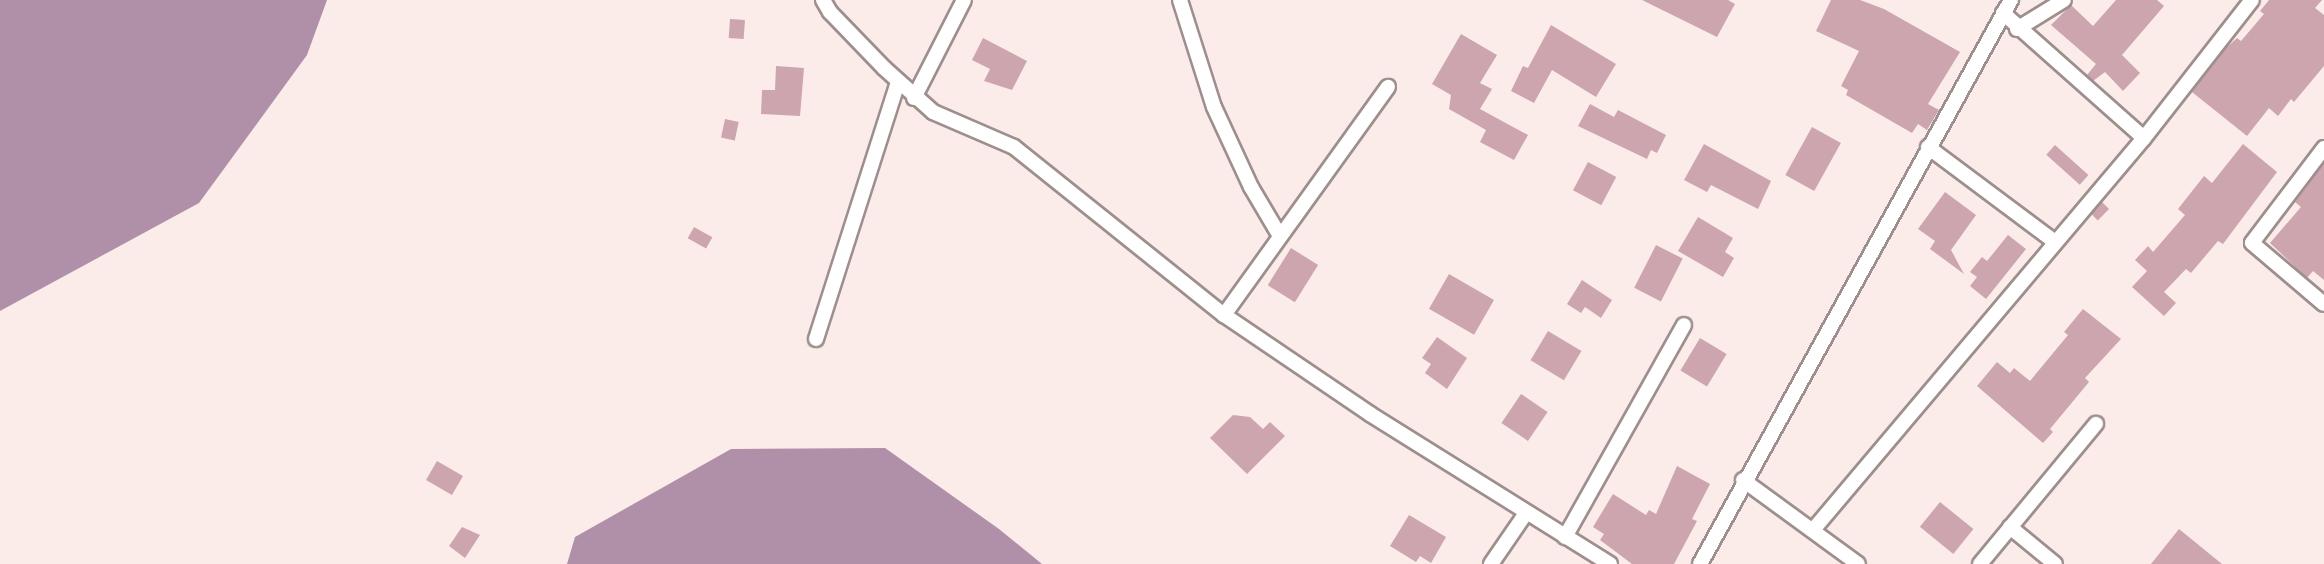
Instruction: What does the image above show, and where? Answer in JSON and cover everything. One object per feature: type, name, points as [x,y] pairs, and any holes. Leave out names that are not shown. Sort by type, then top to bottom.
[{"type":"street","points":[[823,0],[830,12],[914,98],[958,125],[1014,147],[1224,315],[1370,414],[1610,564]]},
{"type":"street","points":[[914,98],[964,0]]},
{"type":"street","points":[[1179,0],[1214,107],[1251,187],[1280,236]]},
{"type":"street","points":[[1700,564],[1743,480],[1854,289],[1928,147],[2011,0]]},
{"type":"street","points":[[2017,29],[2064,0]]},
{"type":"street","points":[[1813,530],[2144,138],[2252,0]]},
{"type":"street","points":[[2003,13],[2017,29],[2144,138]]},
{"type":"street","points":[[816,339],[898,82]]},
{"type":"street","points":[[1224,315],[1388,87]]},
{"type":"street","points":[[1928,147],[2055,242]]},
{"type":"street","points":[[2324,148],[2252,243],[2324,304]]},
{"type":"street","points":[[1565,537],[1684,325]]},
{"type":"street","points":[[1980,564],[2096,424]]},
{"type":"street","points":[[1743,480],[1858,564]]},
{"type":"street","points":[[1491,564],[1526,513]]},
{"type":"street","points":[[2010,527],[2055,564]]},
{"type":"shaded area","points":[[0,0],[327,0],[307,55],[199,203],[0,311]]},
{"type":"shaded area","points":[[885,448],[999,529],[1042,564],[567,564],[575,537],[731,449]]},
{"type":"building","points":[[1642,0],[1728,0],[1735,4],[1717,37]]},
{"type":"building","points":[[1831,0],[1860,0],[1884,9],[1960,52],[1928,104],[1939,110],[1927,130],[1918,124],[1912,133],[1846,95],[1848,90],[1841,86],[1859,51],[1816,31]]},
{"type":"building","points":[[2116,0],[2157,0],[2164,6],[2122,55],[2140,73],[2123,91],[2105,72],[2093,81],[2087,75],[2096,64],[2051,25],[2071,5],[2093,26]]},
{"type":"building","points":[[2269,0],[2322,0],[2315,8],[2324,15],[2324,66],[2294,102],[2291,99],[2278,116],[2269,108],[2247,136],[2192,92],[2224,50],[2237,38],[2241,41],[2264,14],[2260,11]]},
{"type":"building","points":[[730,19],[745,20],[744,39],[729,38]]},
{"type":"building","points":[[1551,25],[1616,64],[1596,97],[1552,70],[1534,103],[1511,91],[1523,66],[1528,68]]},
{"type":"building","points":[[1461,34],[1497,55],[1480,83],[1492,89],[1480,109],[1528,135],[1514,160],[1480,142],[1486,130],[1449,109],[1451,95],[1432,84]]},
{"type":"building","points":[[983,38],[1027,61],[1012,90],[984,81],[990,69],[972,60]]},
{"type":"building","points":[[776,66],[804,68],[800,116],[761,114],[762,90],[775,90]]},
{"type":"building","points":[[1590,104],[1614,117],[1618,110],[1666,135],[1657,153],[1651,150],[1647,159],[1578,126]]},
{"type":"building","points":[[725,119],[739,122],[735,140],[721,138]]},
{"type":"building","points":[[1812,127],[1841,143],[1814,191],[1785,175]]},
{"type":"building","points":[[1704,144],[1771,181],[1758,209],[1711,185],[1707,192],[1684,180]]},
{"type":"building","points":[[2243,144],[2277,172],[2223,244],[2218,241],[2191,273],[2186,269],[2164,292],[2176,303],[2164,316],[2132,287],[2147,271],[2135,260],[2148,246],[2153,252],[2185,215],[2178,209],[2204,176],[2212,183]]},
{"type":"building","points":[[2055,145],[2088,175],[2080,185],[2046,155]]},
{"type":"building","points":[[1588,162],[1616,177],[1601,205],[1573,190]]},
{"type":"building","points":[[2324,163],[2324,280],[2313,271],[2307,278],[2270,243],[2301,207],[2295,202]]},
{"type":"building","points":[[1945,192],[1976,215],[1951,250],[1964,274],[1930,249],[1935,241],[1918,229]]},
{"type":"building","points":[[2102,202],[2109,209],[2098,220],[2091,213]]},
{"type":"building","points":[[1698,217],[1733,238],[1725,252],[1734,258],[1723,277],[1678,251]]},
{"type":"building","points":[[694,227],[712,237],[706,249],[688,238]]},
{"type":"building","points":[[2008,235],[2026,249],[1986,299],[1970,286],[1977,277],[1970,272],[1982,257],[1987,261]]},
{"type":"building","points":[[1656,245],[1683,259],[1661,301],[1634,288]]},
{"type":"building","points":[[1291,248],[1318,265],[1295,302],[1268,285]]},
{"type":"building","points":[[1449,274],[1494,300],[1474,335],[1429,309]]},
{"type":"building","points":[[1582,280],[1612,300],[1601,318],[1585,307],[1581,313],[1567,304]]},
{"type":"building","points":[[2083,309],[2121,339],[2085,378],[2089,382],[2050,429],[2053,432],[2043,443],[1977,386],[1997,362],[2010,373],[2014,368],[2030,381],[2068,335],[2064,332]]},
{"type":"building","points":[[1548,331],[1581,351],[1564,380],[1530,360]]},
{"type":"building","points":[[1437,337],[1467,358],[1447,389],[1425,373],[1431,364],[1422,358]]},
{"type":"building","points":[[1700,338],[1727,354],[1707,387],[1680,371]]},
{"type":"building","points":[[1521,394],[1548,412],[1528,441],[1501,423]]},
{"type":"building","points":[[1233,415],[1250,417],[1263,429],[1270,422],[1285,436],[1247,474],[1210,438]]},
{"type":"building","points":[[437,461],[463,476],[452,495],[426,480]]},
{"type":"building","points":[[1677,466],[1710,484],[1692,519],[1697,521],[1674,564],[1632,564],[1600,540],[1604,534],[1593,527],[1613,494],[1646,515],[1649,510],[1656,514]]},
{"type":"building","points":[[1940,502],[1973,529],[1953,554],[1920,527]]},
{"type":"building","points":[[1409,515],[1446,537],[1431,563],[1420,556],[1416,562],[1390,546]]},
{"type":"building","points":[[462,527],[480,535],[465,558],[449,546]]},
{"type":"building","points":[[2179,529],[2222,564],[2151,564]]}]
